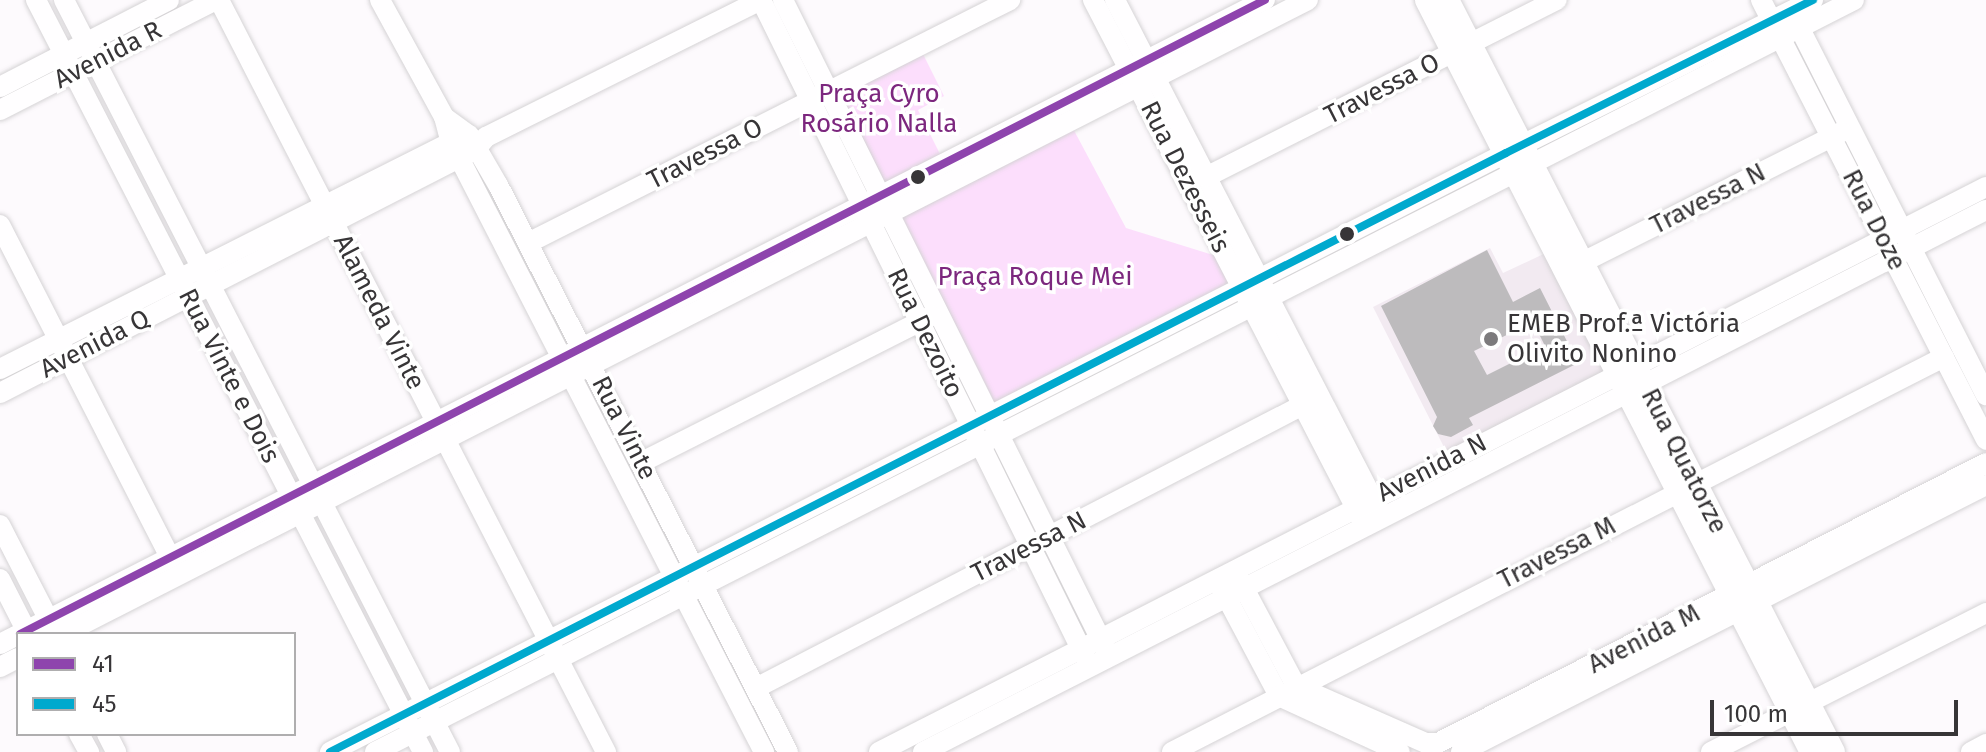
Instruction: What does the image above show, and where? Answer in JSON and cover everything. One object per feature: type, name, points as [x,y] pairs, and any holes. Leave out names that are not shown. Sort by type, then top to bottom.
[{"type":"street","name":"Rua Vinte e Dois","points":[[36,0],[423,752]]},
{"type":"street","name":"Rua Vinte e Dois","points":[[64,0],[450,752]]},
{"type":"street","name":"Avenida R","points":[[0,87],[169,0]]},
{"type":"street","name":"Avenida R","points":[[0,110],[217,0]]},
{"type":"street","name":"Alameda Vinte","points":[[217,0],[606,752]]},
{"type":"street","name":"Rua Vinte","points":[[380,0],[444,117],[468,144],[528,243],[788,752]]},
{"type":"street","name":"Avenida Q","points":[[206,276],[324,204],[468,144],[761,0]]},
{"type":"street","name":"Rua Dezoito","points":[[761,0],[819,96],[984,430],[1039,542],[1084,656]]},
{"type":"street","name":"Rua Dezoito","points":[[783,0],[819,96]]},
{"type":"street","name":"Travessa O","points":[[528,243],[1010,0]]},
{"type":"street","name":"Rua Dezesseis","points":[[1093,0],[1206,177],[1303,405],[1369,512]]},
{"type":"street","name":"Rua Dezesseis","points":[[1115,0],[1142,74],[1369,512]]},
{"type":"street","points":[[1142,74],[1265,0]]},
{"type":"street","points":[[31,632],[56,629],[874,208],[1142,74],[1308,0]]},
{"type":"street","name":"Rua Quatorze","points":[[1427,0],[1462,48],[1799,707],[1833,752]]},
{"type":"street","name":"Rua Quatorze","points":[[1447,0],[1462,48]]},
{"type":"street","name":"Travessa O","points":[[1206,177],[1557,0]]},
{"type":"street","name":"Rua Doze","points":[[1761,0],[1841,132]]},
{"type":"street","points":[[1795,20],[1813,0]]},
{"type":"street","points":[[330,752],[430,712],[1776,29],[1854,0]]},
{"type":"street","name":"Rua Doze","points":[[1795,20],[1841,132],[1897,243],[1986,395]]},
{"type":"street","name":"Travessa N","points":[[1574,267],[1841,132]]},
{"type":"street","name":"Avenida Q","points":[[0,393],[63,349],[206,276],[333,223],[468,144]]},
{"type":"street","name":"Rua Vinte","points":[[468,144],[567,364],[764,752]]},
{"type":"street","name":"Avenida N","points":[[879,752],[1084,656],[1631,379],[1897,243],[1986,187]]},
{"type":"street","name":"Avenida N","points":[[1897,243],[1986,210]]},
{"type":"street","points":[[0,225],[170,557]]},
{"type":"street","name":"Rua Doze","points":[[1897,243],[1944,357],[1986,440]]},
{"type":"street","points":[[642,462],[928,317]]},
{"type":"street","name":"Avenida Q","points":[[0,369],[63,349]]},
{"type":"street","name":"Travessa M","points":[[1172,752],[1944,357]]},
{"type":"street","name":"Travessa N","points":[[756,688],[1303,405]]},
{"type":"street","name":"Avenida M","points":[[1461,752],[1986,463]]},
{"type":"street","name":"Avenida M","points":[[1287,691],[1438,748],[1743,597],[1986,485]]},
{"type":"street","points":[[56,629],[170,557],[295,504]]},
{"type":"street","points":[[0,525],[56,629]]},
{"type":"street","name":"Rua Dezoito","points":[[1039,542],[1104,646]]},
{"type":"street","points":[[0,579],[23,632]]},
{"type":"street","points":[[1230,582],[1287,691],[1400,752]]},
{"type":"street","points":[[1711,752],[1986,613]]},
{"type":"street","name":"Avenida N","points":[[923,752],[1084,656]]},
{"type":"street","name":"Rua Quatorze","points":[[1799,707],[1812,752]]},
{"type":"street","points":[[375,752],[408,723]]},
{"type":"street","points":[[1971,752],[1986,744]]},
{"type":"shaded area","name":"EMEB Prof.ª Victória Olivito Nonino","points":[[1490,248],[1503,273],[1550,251],[1608,371],[1446,451],[1373,307]]},
{"type":"green space","name":"Praça Cyro Rosário Nalla","points":[[919,46],[944,96],[918,110],[944,162],[879,194],[828,92]]},
{"type":"green space","name":"Praça Roque Mei","points":[[1069,121],[1126,228],[1226,259],[1242,288],[989,416],[888,213]]},
{"type":"building","name":"EMEB Prof.ª Victória Olivito Nonino","points":[[1487,250],[1513,302],[1540,288],[1578,363],[1469,418],[1473,425],[1451,437],[1438,434],[1433,426],[1437,417],[1381,306]],"holes":[[[1533,322],[1545,346],[1487,375],[1474,351]]]},
{"type":"transit line","name":"41","points":[[24,632],[1265,0]]},
{"type":"transit line","name":"45","points":[[330,752],[1813,0]]},
{"type":"place","name":"EMEB Prof.ª Victória Olivito Nonino","points":[[1491,339]]}]
